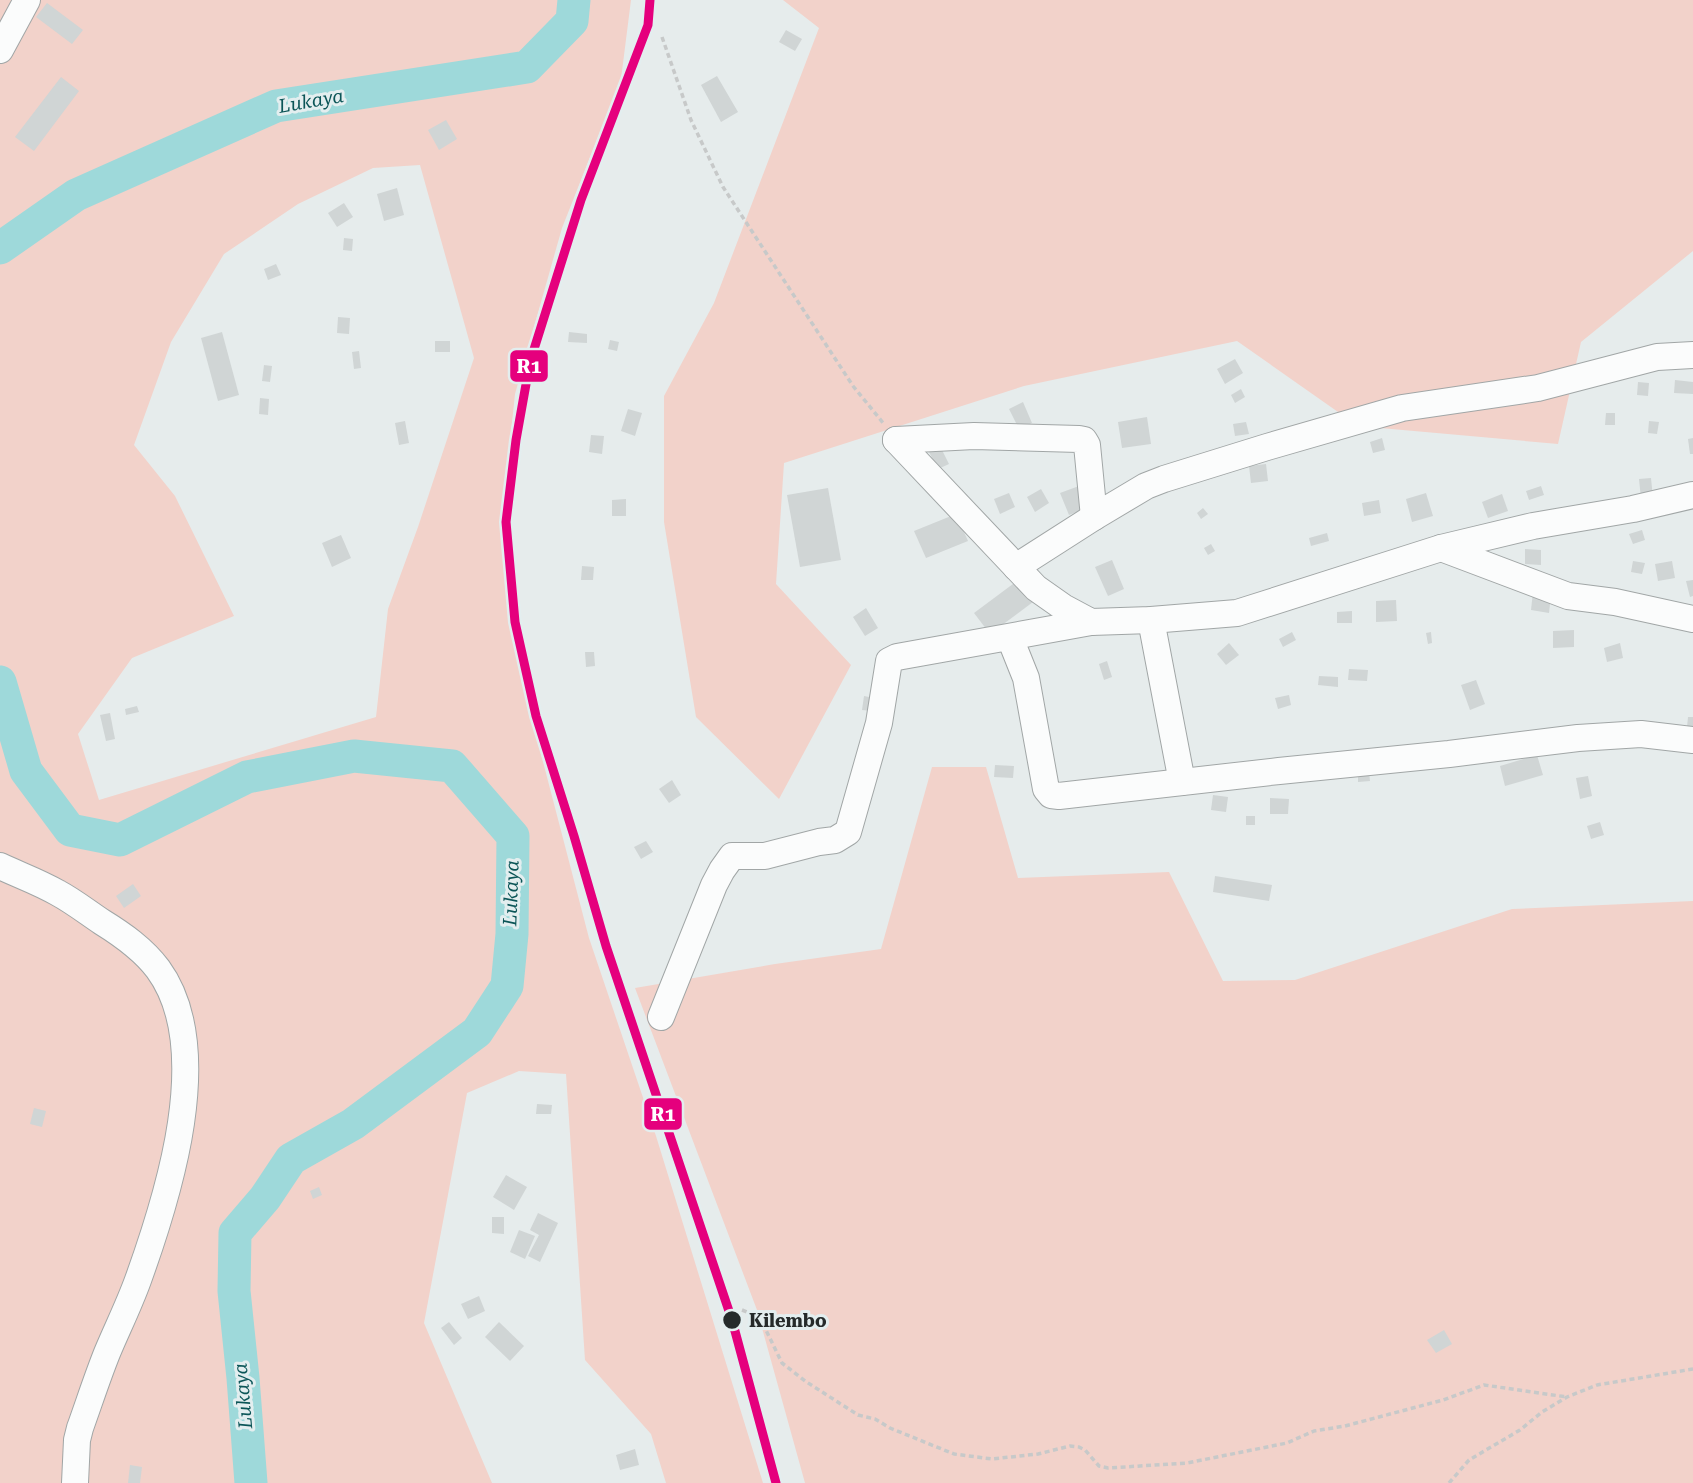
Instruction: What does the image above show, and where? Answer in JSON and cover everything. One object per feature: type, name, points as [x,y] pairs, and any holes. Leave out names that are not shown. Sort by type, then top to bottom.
[{"type":"street","points":[[0,50],[27,0]]},
{"type":"street","points":[[1017,567],[1094,517],[1146,486],[1164,479],[1402,408],[1538,388],[1657,357],[1693,355]]},
{"type":"street","points":[[896,440],[974,436],[1084,440],[1087,445],[1094,517]]},
{"type":"street","points":[[896,440],[1036,588],[1091,622]]},
{"type":"street","points":[[661,1017],[714,885],[732,856],[765,856],[835,840],[848,832],[879,723],[889,661],[897,657],[1091,622],[1237,613],[1441,548],[1532,526],[1633,509],[1693,495]]},
{"type":"street","points":[[1441,548],[1568,596],[1615,602],[1693,619]]},
{"type":"street","points":[[1151,620],[1182,782]]},
{"type":"street","points":[[1010,638],[1026,678],[1046,789],[1059,796],[1449,754],[1578,737],[1641,734],[1693,740]]},
{"type":"street","points":[[0,866],[57,892],[133,942],[158,969],[169,988],[176,1002],[183,1032],[186,1063],[181,1127],[171,1177],[137,1282],[80,1428],[75,1483]]},
{"type":"path","points":[[662,37],[691,120],[723,187],[853,386],[896,440]]},
{"type":"path","points":[[742,1310],[755,1315],[763,1324],[782,1363],[805,1381],[858,1415],[875,1419],[890,1428],[954,1454],[992,1458],[1038,1454],[1070,1446],[1085,1450],[1099,1465],[1108,1468],[1188,1463],[1287,1443],[1314,1431],[1345,1426],[1443,1400],[1484,1385],[1567,1397]]},
{"type":"path","points":[[1449,1483],[1469,1460],[1520,1430],[1567,1397],[1597,1385],[1693,1369]]},
{"type":"shaded area","points":[[0,0],[631,0],[621,79],[562,228],[515,394],[502,517],[518,666],[589,938],[656,1136],[763,1483],[666,1483],[651,1434],[585,1360],[566,1074],[519,1071],[467,1093],[424,1323],[492,1483],[0,1483]],"holes":[[[420,165],[474,358],[388,609],[376,717],[99,800],[78,734],[132,658],[234,616],[175,496],[134,445],[171,342],[224,254],[298,204],[373,168]]]},
{"type":"shaded area","points":[[783,0],[1693,0],[1693,251],[1581,342],[1558,444],[1358,426],[1237,341],[1024,386],[784,463],[776,584],[851,665],[779,799],[696,717],[664,522],[664,396],[714,303],[819,28]]},
{"type":"shaded area","points":[[932,767],[986,767],[1018,878],[1169,872],[1223,981],[1295,980],[1512,909],[1693,901],[1693,1483],[805,1483],[757,1310],[635,988],[881,949]]},
{"type":"building","points":[[47,3],[83,30],[72,44],[36,17]]},
{"type":"building","points":[[786,30],[802,39],[795,51],[779,42]]},
{"type":"building","points":[[717,76],[738,112],[721,122],[701,85]]},
{"type":"building","points":[[61,77],[79,91],[34,151],[15,137]]},
{"type":"building","points":[[446,120],[457,139],[439,150],[428,130]]},
{"type":"building","points":[[397,188],[404,215],[384,221],[377,194]]},
{"type":"building","points":[[344,203],[353,217],[337,227],[328,213]]},
{"type":"building","points":[[344,238],[353,239],[352,251],[343,250]]},
{"type":"building","points":[[276,264],[281,275],[268,280],[264,269]]},
{"type":"building","points":[[338,317],[350,318],[349,334],[337,333]]},
{"type":"building","points":[[222,332],[239,395],[218,401],[201,338]]},
{"type":"building","points":[[569,332],[587,334],[587,343],[568,342]]},
{"type":"building","points":[[610,340],[619,342],[617,351],[608,349]]},
{"type":"building","points":[[435,341],[450,341],[450,352],[435,352]]},
{"type":"building","points":[[359,351],[361,368],[354,369],[352,352]]},
{"type":"building","points":[[1235,359],[1243,373],[1225,384],[1217,369]]},
{"type":"building","points":[[264,365],[272,366],[270,382],[262,381]]},
{"type":"building","points":[[1675,380],[1693,382],[1693,394],[1674,393]]},
{"type":"building","points":[[1638,382],[1649,383],[1648,396],[1637,395]]},
{"type":"building","points":[[1241,389],[1245,397],[1235,403],[1231,395]]},
{"type":"building","points":[[260,398],[269,399],[268,415],[259,414]]},
{"type":"building","points":[[1023,402],[1032,423],[1019,429],[1009,409]]},
{"type":"building","points":[[628,409],[642,413],[635,436],[621,431]]},
{"type":"building","points":[[1606,413],[1615,413],[1615,425],[1605,425]]},
{"type":"building","points":[[1147,417],[1151,444],[1122,448],[1118,422]]},
{"type":"building","points":[[405,421],[409,443],[399,445],[395,423]]},
{"type":"building","points":[[1649,421],[1659,422],[1657,434],[1648,433]]},
{"type":"building","points":[[1246,422],[1249,434],[1235,436],[1233,424]]},
{"type":"building","points":[[591,435],[604,436],[602,454],[589,452]]},
{"type":"building","points":[[1382,438],[1385,450],[1373,453],[1370,442]]},
{"type":"building","points":[[1693,438],[1693,454],[1690,454],[1688,439]]},
{"type":"building","points":[[940,446],[949,464],[938,469],[929,452]]},
{"type":"building","points":[[1266,464],[1268,481],[1251,483],[1249,466]]},
{"type":"building","points":[[1651,478],[1653,498],[1641,499],[1639,479]]},
{"type":"building","points":[[1079,486],[1087,508],[1069,515],[1060,493]]},
{"type":"building","points":[[1541,486],[1544,495],[1529,500],[1526,491]]},
{"type":"building","points":[[828,488],[841,560],[800,567],[787,495]]},
{"type":"building","points":[[1041,489],[1049,503],[1035,512],[1027,497]]},
{"type":"building","points":[[1009,493],[1015,507],[1000,514],[994,499]]},
{"type":"building","points":[[1426,493],[1433,516],[1412,522],[1406,499]]},
{"type":"building","points":[[1502,494],[1508,511],[1488,518],[1482,502]]},
{"type":"building","points":[[626,499],[626,516],[612,516],[612,500]]},
{"type":"building","points":[[1379,500],[1381,513],[1364,516],[1362,503]]},
{"type":"building","points":[[1203,508],[1208,514],[1201,519],[1197,513]]},
{"type":"building","points":[[956,514],[968,541],[926,558],[914,531]]},
{"type":"building","points":[[1642,530],[1645,540],[1633,544],[1629,534]]},
{"type":"building","points":[[1327,533],[1329,541],[1311,546],[1309,538]]},
{"type":"building","points":[[341,535],[351,558],[332,567],[322,543]]},
{"type":"building","points":[[1211,544],[1215,551],[1208,555],[1204,548]]},
{"type":"building","points":[[1525,549],[1541,550],[1541,565],[1525,564]]},
{"type":"building","points":[[1112,560],[1124,589],[1108,596],[1095,567]]},
{"type":"building","points":[[1633,561],[1645,563],[1642,574],[1631,572]]},
{"type":"building","points":[[1672,561],[1675,578],[1658,581],[1655,564]]},
{"type":"building","points":[[582,566],[594,567],[593,580],[581,580]]},
{"type":"building","points":[[1021,578],[1037,599],[990,634],[974,613]]},
{"type":"building","points":[[1693,580],[1693,596],[1690,597],[1686,581]]},
{"type":"building","points":[[1533,592],[1551,595],[1549,613],[1531,610]]},
{"type":"building","points":[[1396,600],[1397,621],[1376,622],[1376,601]]},
{"type":"building","points":[[866,608],[878,628],[865,636],[853,617]]},
{"type":"building","points":[[1352,611],[1352,623],[1337,623],[1337,612]]},
{"type":"building","points":[[1574,630],[1574,647],[1553,648],[1553,631]]},
{"type":"building","points":[[1292,632],[1296,640],[1283,647],[1279,639]]},
{"type":"building","points":[[1431,632],[1432,643],[1428,644],[1426,633]]},
{"type":"building","points":[[1229,643],[1239,655],[1226,665],[1217,654]]},
{"type":"building","points":[[1620,643],[1623,658],[1607,662],[1604,648]]},
{"type":"building","points":[[585,652],[594,652],[595,666],[586,667]]},
{"type":"building","points":[[1107,661],[1112,677],[1104,680],[1099,664]]},
{"type":"building","points":[[1349,669],[1368,670],[1367,681],[1348,680]]},
{"type":"building","points":[[1319,676],[1338,677],[1338,687],[1318,685]]},
{"type":"building","points":[[1476,680],[1485,704],[1470,710],[1461,685]]},
{"type":"building","points":[[1289,695],[1291,705],[1278,709],[1275,698]]},
{"type":"building","points":[[864,696],[874,698],[872,711],[862,710]]},
{"type":"building","points":[[137,706],[139,712],[126,715],[125,709]]},
{"type":"building","points":[[110,713],[115,739],[106,741],[100,715]]},
{"type":"building","points":[[1688,717],[1693,717],[1693,727],[1687,727]]},
{"type":"building","points":[[1537,755],[1543,775],[1505,786],[1500,766]]},
{"type":"building","points":[[995,765],[1014,766],[1013,778],[994,777]]},
{"type":"building","points":[[1358,772],[1369,772],[1370,781],[1358,782]]},
{"type":"building","points":[[1588,776],[1592,796],[1580,799],[1576,778]]},
{"type":"building","points":[[672,780],[681,795],[669,803],[659,789]]},
{"type":"building","points":[[1213,795],[1228,797],[1226,812],[1211,810]]},
{"type":"building","points":[[1270,798],[1289,799],[1288,814],[1270,814]]},
{"type":"building","points":[[1246,816],[1255,816],[1255,825],[1246,825]]},
{"type":"building","points":[[1600,822],[1604,835],[1591,839],[1587,826]]},
{"type":"building","points":[[646,841],[653,852],[641,859],[634,847]]},
{"type":"building","points":[[1215,876],[1272,885],[1269,901],[1213,892]]},
{"type":"building","points":[[133,884],[141,896],[124,908],[116,896]]},
{"type":"building","points":[[537,1104],[552,1105],[551,1114],[536,1114]]},
{"type":"building","points":[[34,1108],[46,1111],[42,1127],[30,1124]]},
{"type":"building","points":[[506,1175],[527,1187],[514,1210],[493,1197]]},
{"type":"building","points":[[319,1187],[322,1195],[313,1199],[310,1191]]},
{"type":"building","points":[[538,1213],[558,1223],[540,1262],[528,1256],[539,1235],[530,1230]]},
{"type":"building","points":[[492,1217],[504,1217],[504,1234],[492,1233]]},
{"type":"building","points":[[519,1230],[535,1236],[525,1259],[510,1252]]},
{"type":"building","points":[[479,1296],[485,1311],[468,1319],[461,1304]]},
{"type":"building","points":[[449,1322],[462,1338],[454,1345],[441,1328]]},
{"type":"building","points":[[499,1322],[524,1346],[510,1361],[485,1337]]},
{"type":"building","points":[[1444,1330],[1452,1344],[1436,1353],[1427,1340]]},
{"type":"building","points":[[635,1449],[639,1465],[620,1470],[616,1455]]},
{"type":"building","points":[[130,1465],[142,1467],[140,1483],[128,1483]]},
{"type":"waterway","name":"Lukaya","points":[[0,248],[76,195],[276,106],[527,67],[572,21],[574,0]]},
{"type":"waterway","name":"Lukaya","points":[[0,682],[26,771],[70,830],[120,840],[247,777],[354,756],[452,766],[513,836],[512,934],[507,986],[477,1032],[353,1124],[291,1159],[265,1198],[235,1233],[234,1291],[251,1483]]},
{"type":"transit line","name":"R1","points":[[650,0],[648,25],[581,200],[530,362],[516,440],[506,522],[515,622],[536,716],[606,946],[732,1320],[776,1483]]},
{"type":"place","name":"Kilembo","points":[[732,1320]]}]
